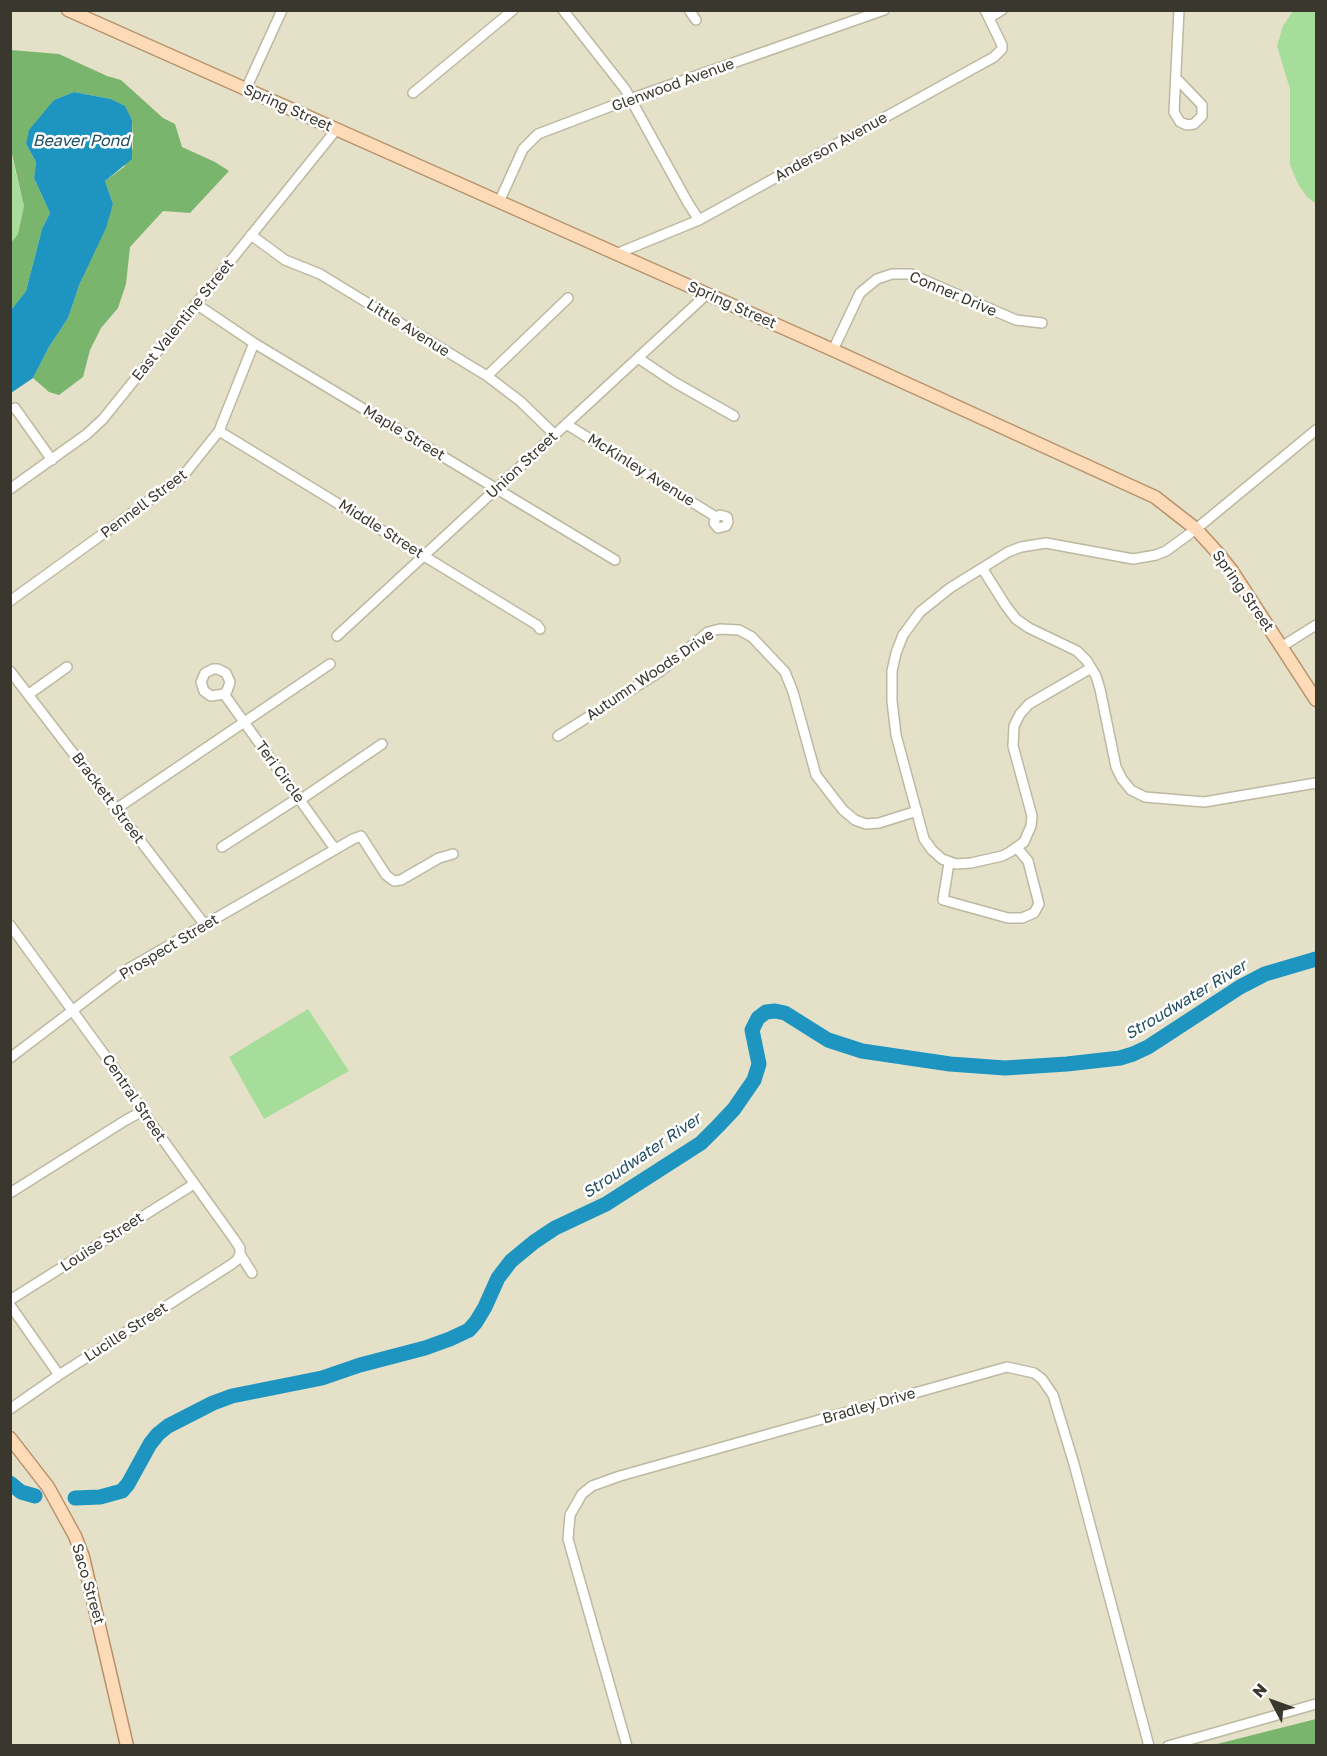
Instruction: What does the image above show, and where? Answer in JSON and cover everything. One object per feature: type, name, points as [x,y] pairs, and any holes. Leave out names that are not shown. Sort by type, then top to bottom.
[{"type":"main road","name":"Spring Street","points":[[68,10],[833,350],[1155,497],[1196,529],[1232,571],[1317,700]]},
{"type":"main road","name":"Saco Street","points":[[10,1438],[48,1487],[83,1557],[127,1746]]},
{"type":"street","points":[[246,89],[282,10]]},
{"type":"street","points":[[413,93],[513,10]]},
{"type":"street","points":[[562,10],[617,78],[699,220]]},
{"type":"street","points":[[690,10],[696,20]]},
{"type":"street","name":"Glenwood Avenue","points":[[499,202],[523,149],[538,134],[630,99],[884,10]]},
{"type":"street","points":[[987,14],[1002,10]]},
{"type":"street","points":[[1176,78],[1202,105],[1202,116],[1194,124],[1182,124],[1176,117],[1176,78],[1179,10]]},
{"type":"street","name":"Anderson Avenue","points":[[616,254],[699,220],[994,57],[1002,49],[1002,45],[987,14]]},
{"type":"street","name":"East Valentine Street","points":[[10,489],[87,434],[103,419],[336,130]]},
{"type":"street","name":"Little Avenue","points":[[251,235],[285,260],[320,274],[487,376],[519,401],[555,435]]},
{"type":"street","name":"Conner Drive","points":[[833,350],[860,293],[877,279],[892,274],[910,274],[1016,320],[1042,323]]},
{"type":"street","name":"Union Street","points":[[337,636],[707,294]]},
{"type":"street","points":[[487,376],[568,298]]},
{"type":"street","name":"Maple Street","points":[[196,304],[254,343],[615,560]]},
{"type":"street","name":"Pennell Street","points":[[10,601],[172,486],[192,466],[219,431],[254,343]]},
{"type":"street","points":[[638,358],[674,382],[734,416]]},
{"type":"street","points":[[15,408],[52,460]]},
{"type":"street","name":"McKinley Avenue","points":[[566,424],[716,517]]},
{"type":"street","points":[[1091,668],[1035,700],[1016,720],[1012,732],[1013,746],[1032,816],[1027,837],[1017,848],[1002,856],[971,863],[949,863],[937,855],[927,845],[917,811],[896,735],[891,691],[894,662],[903,635],[920,612],[942,594],[982,568],[1021,547],[1046,543],[1133,559],[1166,551],[1317,430]]},
{"type":"street","name":"Middle Street","points":[[219,431],[537,625],[540,629]]},
{"type":"street","points":[[982,568],[1016,619],[1029,628],[1077,651],[1091,668],[1100,689],[1116,767],[1126,785],[1138,794],[1175,801],[1204,802],[1317,783]]},
{"type":"street","points":[[1281,647],[1317,625]]},
{"type":"street","name":"Autumn Woods Drive","points":[[558,736],[661,671],[708,632],[720,629],[739,630],[752,637],[785,672],[793,692],[816,775],[843,810],[855,820],[866,824],[879,823],[917,811]]},
{"type":"street","points":[[116,809],[330,664]]},
{"type":"street","points":[[29,694],[67,667]]},
{"type":"street","name":"Brackett Street","points":[[10,670],[205,925]]},
{"type":"street","name":"Teri Circle","points":[[224,694],[335,849]]},
{"type":"street","points":[[222,847],[382,744]]},
{"type":"street","name":"Prospect Street","points":[[10,1058],[123,972],[361,836],[386,875],[394,881],[401,880],[440,858],[453,854]]},
{"type":"street","points":[[949,863],[942,900],[1008,918],[1022,918],[1034,913],[1039,904],[1028,861],[1017,848]]},
{"type":"street","name":"Central Street","points":[[10,925],[234,1239],[252,1273]]},
{"type":"street","points":[[10,1193],[143,1111]]},
{"type":"street","name":"Louise Street","points":[[10,1300],[194,1184]]},
{"type":"street","name":"Lucille Street","points":[[10,1409],[232,1264],[240,1254]]},
{"type":"street","points":[[10,1305],[59,1375]]},
{"type":"street","name":"Bradley Drive","points":[[627,1746],[568,1539],[570,1515],[582,1494],[592,1486],[626,1475],[1007,1367],[1034,1373],[1042,1379],[1053,1395],[1074,1464],[1149,1746]]},
{"type":"street","points":[[1168,1746],[1317,1704]]},
{"type":"green space","points":[[1293,11],[1316,11],[1316,204],[1307,197],[1298,184],[1290,165],[1290,89],[1277,46],[1283,26]]},
{"type":"green space","points":[[11,50],[59,54],[121,80],[163,118],[175,124],[182,147],[229,171],[190,213],[163,211],[130,247],[126,284],[118,308],[101,328],[90,350],[83,377],[59,395],[49,392],[33,378],[68,318],[113,204],[105,181],[124,167],[133,148],[132,120],[124,106],[111,99],[74,92],[54,100],[26,144],[36,162],[34,178],[50,213],[42,229],[26,291],[11,310],[11,243],[18,234],[24,206],[11,150]]},
{"type":"green space","points":[[10,150],[24,206],[18,234],[11,243]]},
{"type":"green space","points":[[308,1009],[349,1071],[264,1119],[229,1057]]},
{"type":"green space","points":[[1316,1719],[1316,1745],[1213,1745]]},
{"type":"water","name":"Beaver Pond","points":[[74,92],[111,99],[125,106],[132,120],[132,159],[105,181],[113,204],[106,228],[80,283],[68,318],[33,378],[11,393],[11,310],[26,291],[42,229],[50,213],[34,178],[36,162],[26,144],[29,130],[54,100]]},
{"type":"waterway","name":"Stroudwater River","points":[[75,1498],[100,1497],[122,1491],[158,1434],[168,1426],[213,1403],[232,1396],[322,1378],[360,1365],[425,1348],[469,1330],[485,1307],[498,1278],[511,1261],[555,1228],[606,1204],[701,1143],[734,1109],[754,1080],[759,1064],[752,1030],[758,1018],[766,1012],[785,1013],[828,1040],[862,1051],[950,1064],[1005,1068],[1067,1064],[1120,1058],[1133,1054],[1148,1047],[1240,987],[1265,974],[1316,959]]},
{"type":"waterway","name":"Stroudwater River","points":[[10,1483],[21,1492],[35,1496]]}]
